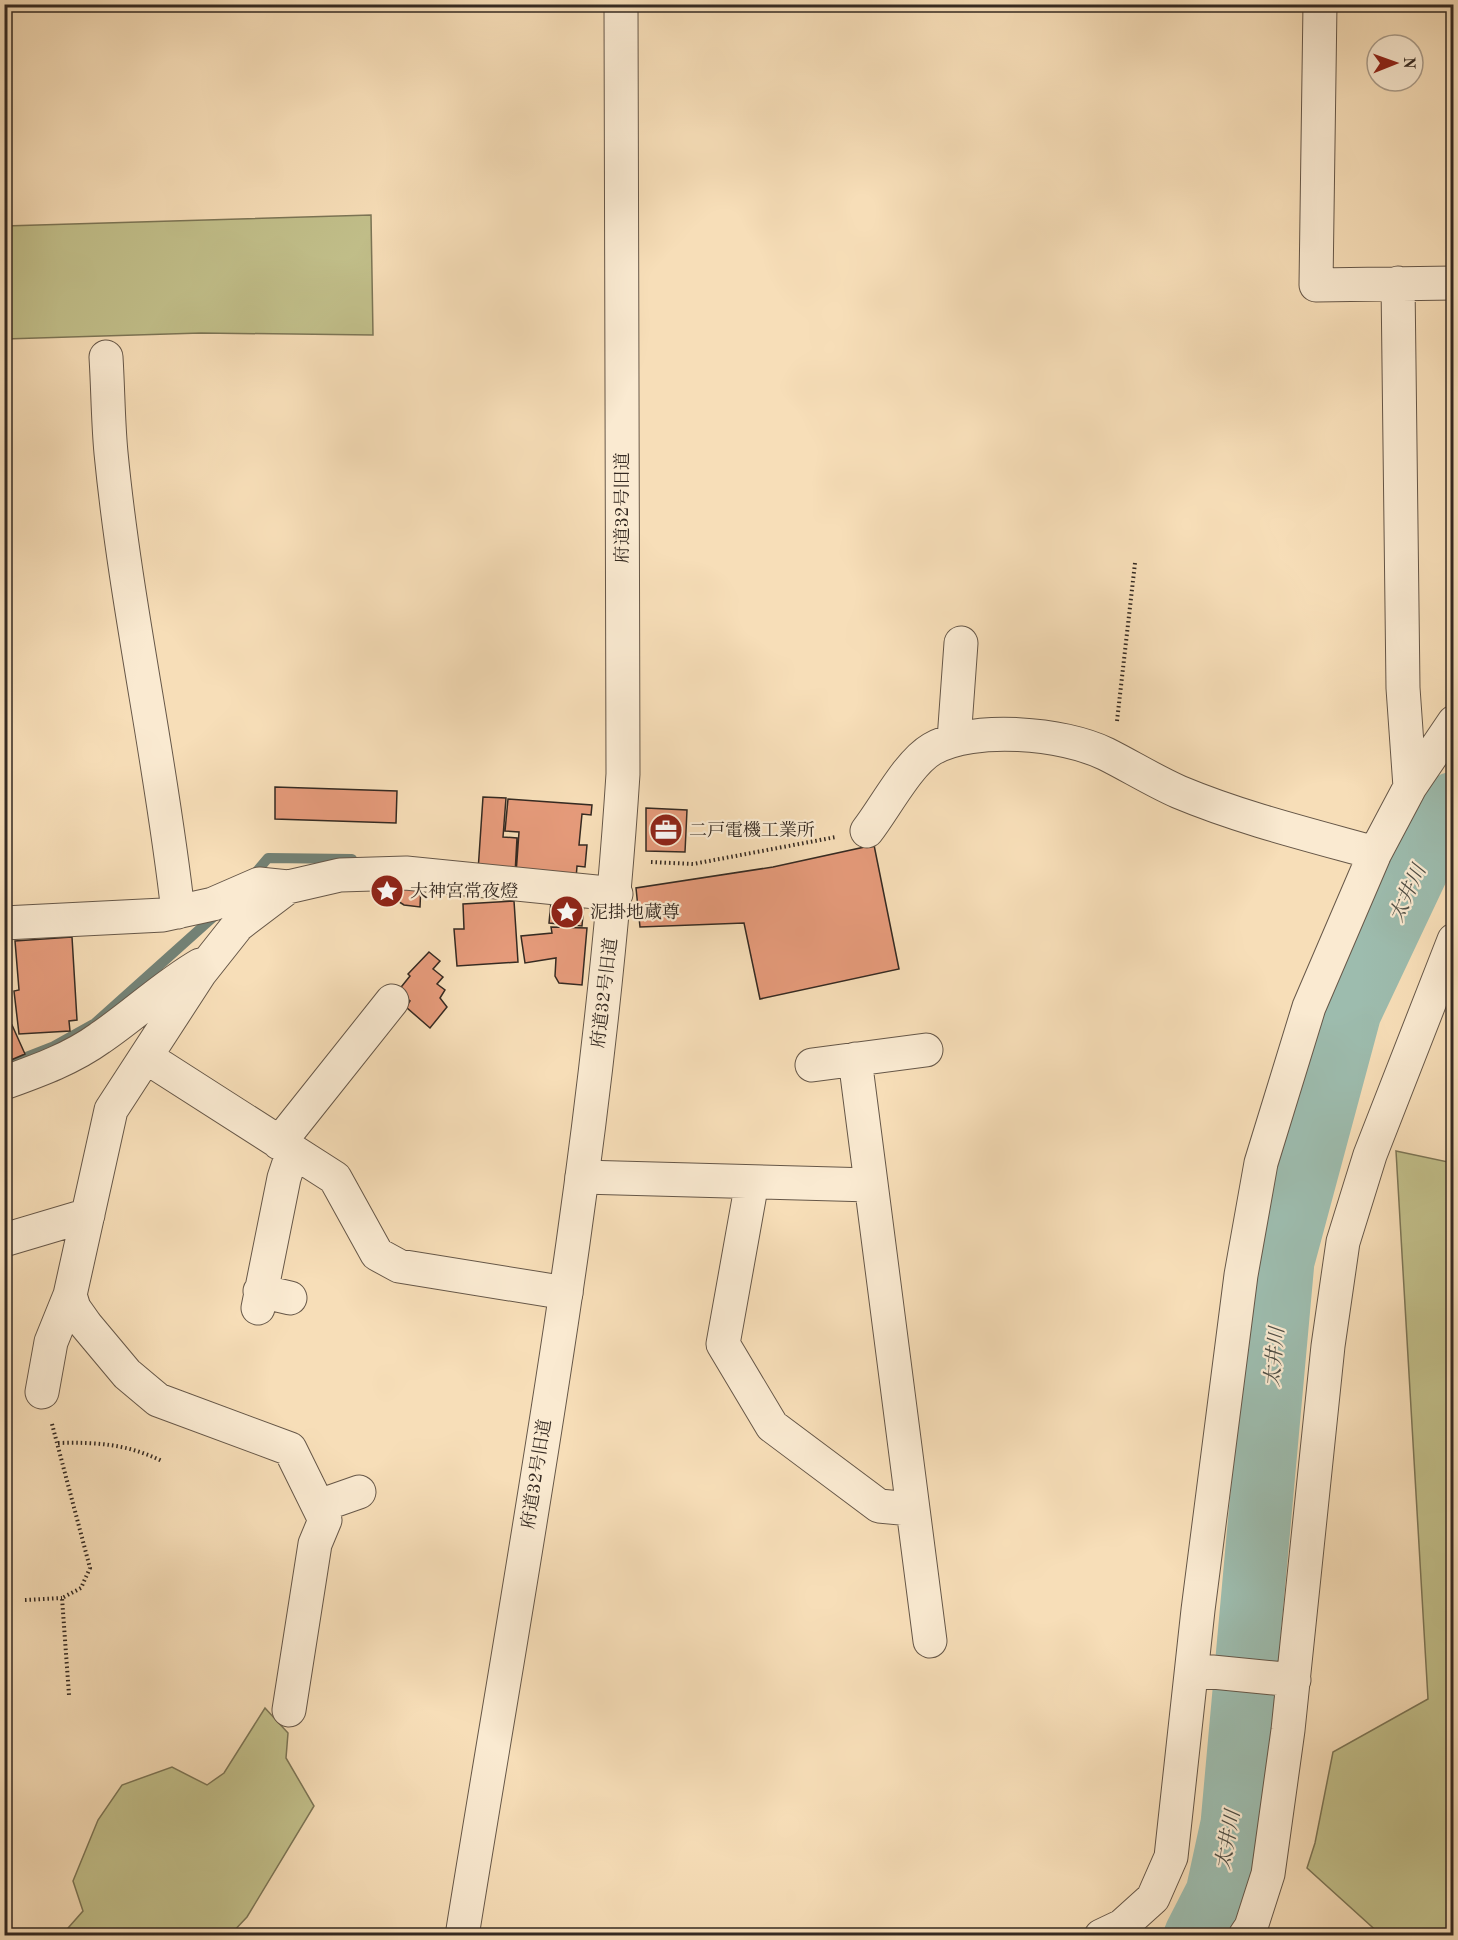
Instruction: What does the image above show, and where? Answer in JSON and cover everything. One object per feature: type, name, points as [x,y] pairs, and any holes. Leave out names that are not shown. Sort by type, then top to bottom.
[{"type":"street","name":"府道32号旧道","points":[[462,1935],[566,1293],[616,894],[623,774],[621,4]]},
{"type":"street","points":[[1320,4],[1316,285],[1454,283]]},
{"type":"street","points":[[1398,283],[1402,688],[1410,787]]},
{"type":"street","points":[[106,357],[111,452],[124,551],[170,836],[178,912]]},
{"type":"street","points":[[954,740],[961,643]]},
{"type":"street","points":[[1101,1935],[1122,1926],[1153,1898],[1171,1857],[1201,1671],[1241,1275],[1261,1163],[1309,1006],[1375,853],[1410,787],[1454,723]]},
{"type":"street","points":[[867,831],[901,782],[931,750],[954,740],[1002,735],[1050,737],[1111,757],[1178,792],[1304,833],[1375,853]]},
{"type":"street","points":[[4,924],[163,915],[213,904],[259,884],[288,887],[340,875],[406,873],[616,894]]},
{"type":"street","points":[[42,1392],[51,1342],[70,1295],[111,1110],[212,958],[238,926],[288,887]]},
{"type":"street","points":[[1245,1935],[1251,1928],[1268,1874],[1286,1680],[1343,1242],[1370,1155],[1454,940]]},
{"type":"street","points":[[4,1083],[53,1065],[99,1039],[177,978],[212,958]]},
{"type":"street","points":[[269,1299],[286,1147],[392,1001]]},
{"type":"street","points":[[812,1065],[926,1050]]},
{"type":"street","points":[[146,1057],[335,1178],[377,1254],[399,1266],[566,1293]]},
{"type":"street","points":[[855,1059],[911,1509],[930,1641]]},
{"type":"street","points":[[582,1177],[871,1185]]},
{"type":"street","points":[[752,1182],[723,1344],[772,1426],[879,1506],[911,1509]]},
{"type":"street","points":[[4,1240],[88,1215]]},
{"type":"street","points":[[70,1295],[74,1308],[86,1325],[127,1374],[158,1400],[290,1449],[326,1520],[315,1544],[289,1710]]},
{"type":"street","points":[[319,1506],[359,1492]]},
{"type":"street","points":[[1201,1671],[1286,1680]]},
{"type":"path","points":[[1111,757],[1135,563]]},
{"type":"path","points":[[617,860],[693,864],[867,831]]},
{"type":"path","points":[[24,1600],[62,1598],[81,1588],[90,1568],[58,1443],[42,1392]]},
{"type":"path","points":[[58,1443],[103,1442],[147,1454],[162,1461]]},
{"type":"path","points":[[62,1598],[69,1695]]},
{"type":"shaded area","points":[[371,215],[373,335],[201,333],[5,339],[5,226]]},
{"type":"shaded area","points":[[1396,1151],[1453,1163],[1453,1935],[1381,1935],[1307,1868],[1315,1843],[1333,1752],[1428,1699]]},
{"type":"shaded area","points":[[265,1708],[288,1733],[286,1758],[314,1806],[247,1917],[230,1935],[163,1936],[158,1932],[152,1936],[61,1936],[83,1911],[73,1881],[98,1820],[122,1785],[172,1767],[207,1785],[224,1773]]},
{"type":"building","points":[[275,787],[397,791],[396,823],[275,819]]},
{"type":"building","points":[[483,797],[506,798],[503,837],[517,838],[515,874],[478,871]]},
{"type":"building","points":[[508,799],[592,805],[591,815],[582,814],[579,845],[587,845],[585,867],[577,866],[576,879],[516,874],[519,832],[505,831]]},
{"type":"building","name":"二戸電機工業所","points":[[646,808],[687,810],[685,852],[646,851]]},
{"type":"building","points":[[874,845],[899,969],[760,999],[744,923],[640,927],[636,888],[773,867]]},
{"type":"building","points":[[394,881],[421,883],[420,907],[404,905],[393,898]]},
{"type":"building","points":[[514,901],[518,962],[457,966],[454,929],[464,929],[463,904]]},
{"type":"building","points":[[551,902],[584,903],[582,926],[549,923]]},
{"type":"building","points":[[551,927],[587,928],[582,985],[559,983],[555,976],[556,958],[525,963],[521,936],[552,933]]},
{"type":"building","points":[[72,937],[77,1020],[69,1021],[70,1031],[19,1034],[14,991],[19,990],[15,941]]},
{"type":"building","points":[[429,952],[440,961],[433,969],[443,977],[437,984],[445,990],[440,998],[447,1007],[430,1028],[406,1007],[410,1001],[398,991],[410,976],[408,974]]},
{"type":"building","points":[[12,1025],[25,1054],[4,1063],[4,1029]]},
{"type":"waterway","name":"太井川","points":[[1195,1936],[1217,1893],[1232,1824],[1283,1261],[1350,1012],[1435,832],[1454,803]]},
{"type":"waterway","points":[[251,878],[268,858],[352,859]]},
{"type":"waterway","points":[[6,1065],[52,1047],[95,1023],[220,911]]},
{"type":"place","name":"二戸電機工業所","points":[[666,830]]},
{"type":"place","name":"大神宮常夜燈","points":[[387,891]]},
{"type":"place","name":"泥掛地蔵尊","points":[[567,912]]}]
